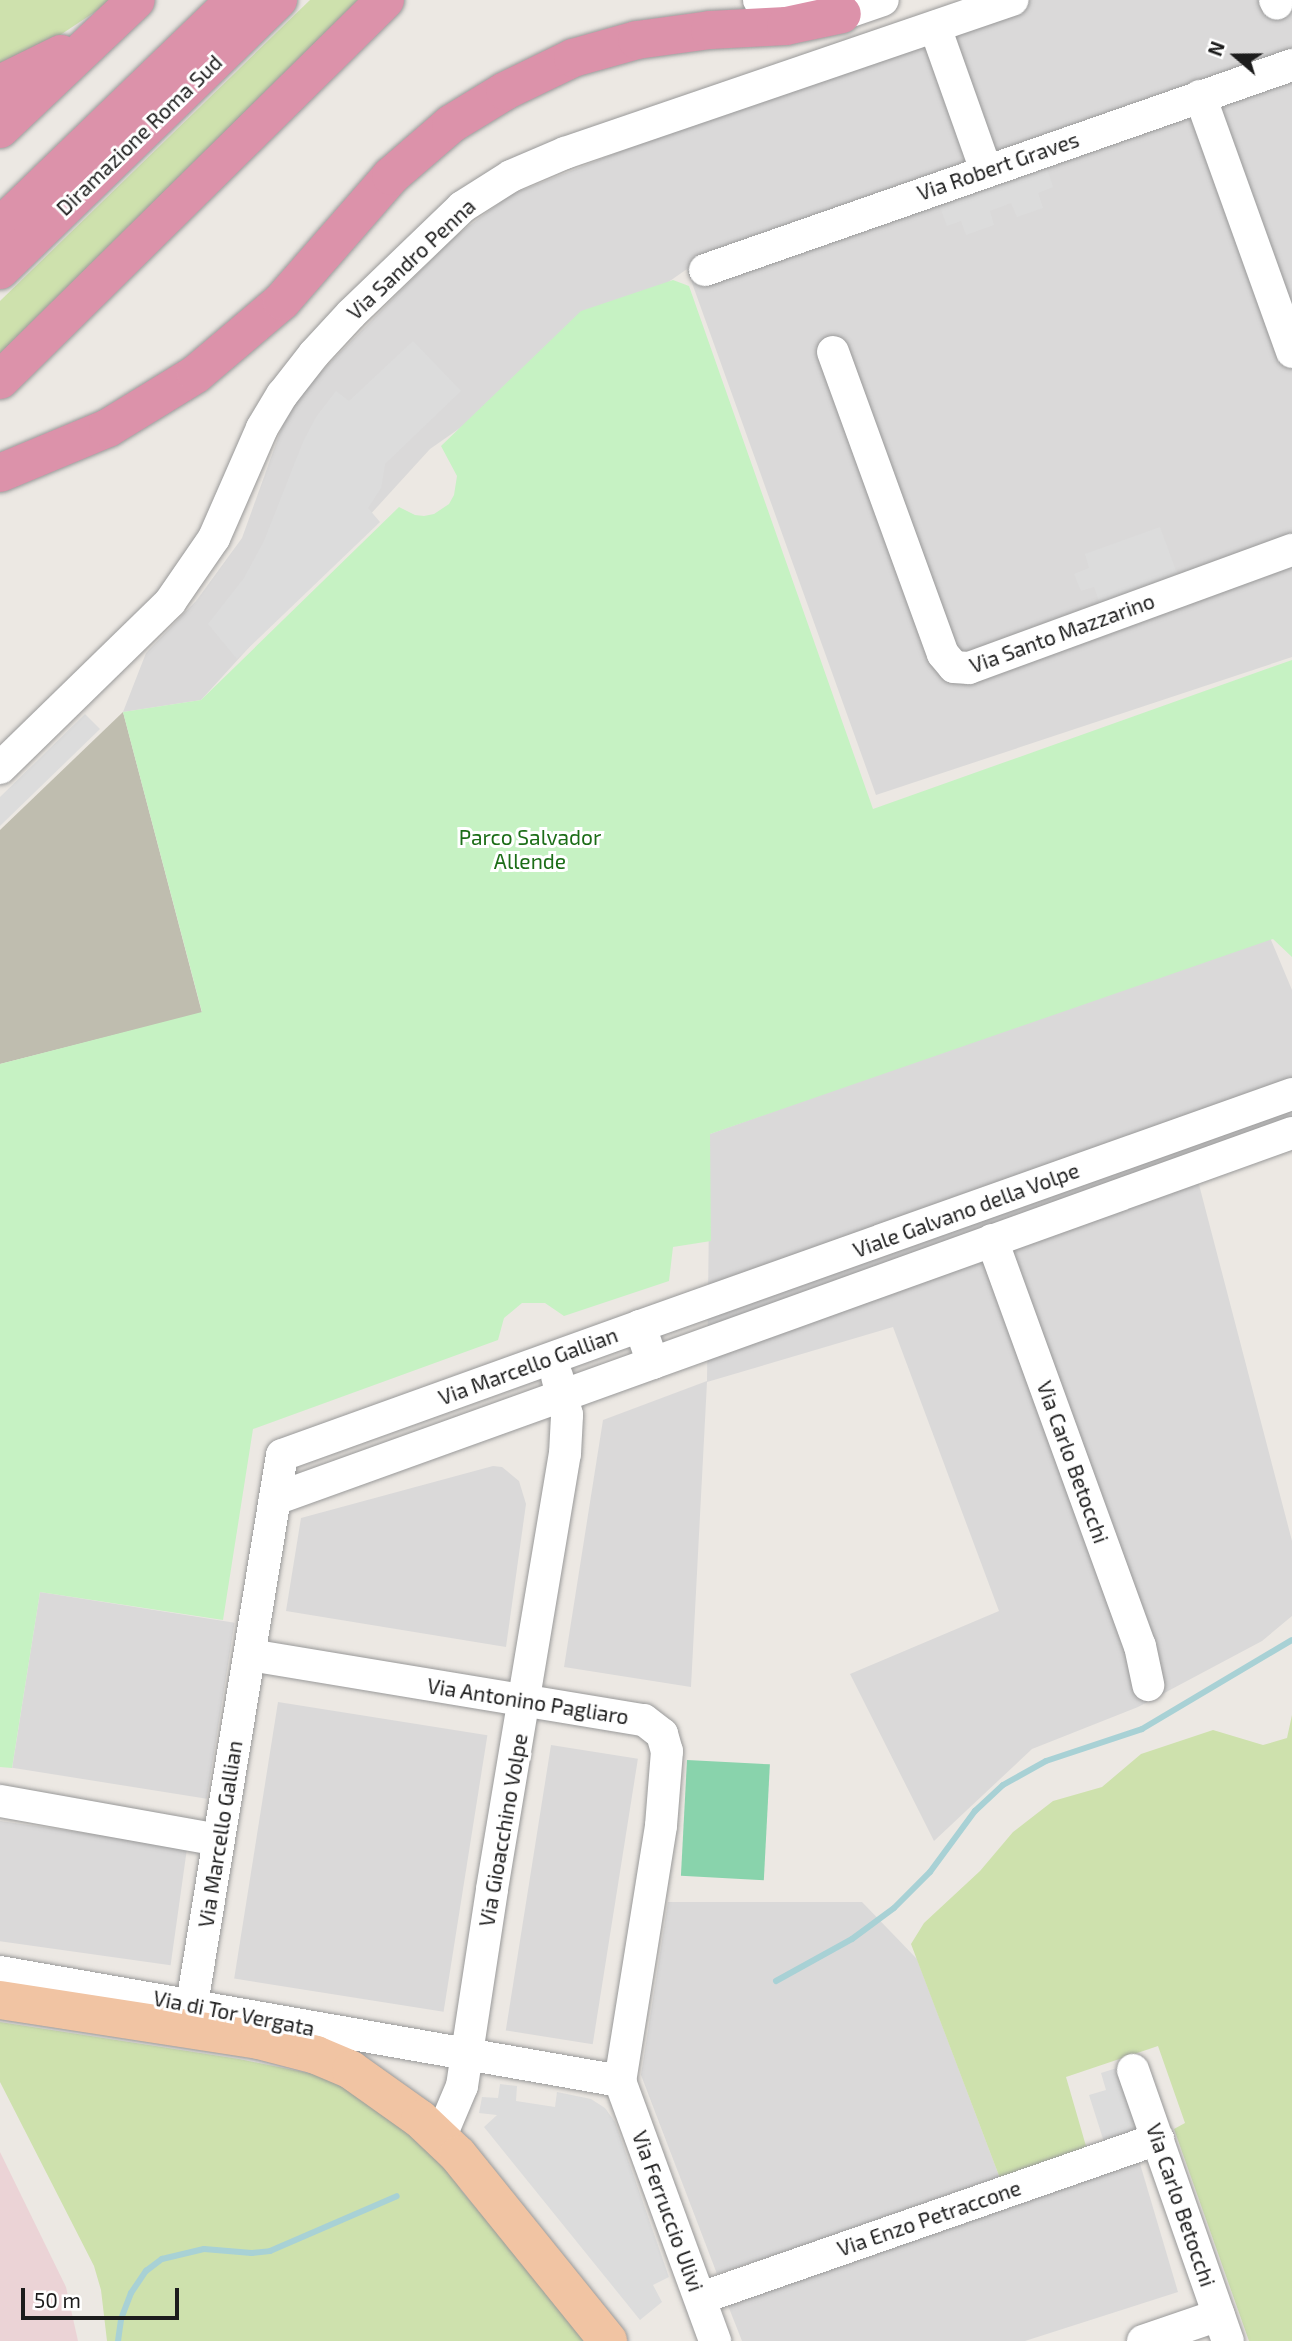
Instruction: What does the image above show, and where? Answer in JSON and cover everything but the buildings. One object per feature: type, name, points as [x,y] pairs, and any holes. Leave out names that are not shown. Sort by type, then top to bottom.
[{"type":"highway","points":[[0,84],[75,46],[128,0]]},
{"type":"highway","points":[[0,129],[136,0]]},
{"type":"highway","name":"Diramazione Roma Sud","points":[[0,227],[235,0]]},
{"type":"highway","name":"Diramazione Roma Sud","points":[[0,270],[278,0]]},
{"type":"highway","points":[[0,380],[385,0]]},
{"type":"highway","points":[[0,472],[108,428],[196,374],[282,301],[391,176],[451,124],[505,91],[573,58],[637,40],[710,30],[786,26],[842,14]]},
{"type":"main road","name":"Via di Tor Vergata","points":[[0,2000],[259,2040],[316,2055],[376,2086],[440,2138],[470,2169],[608,2341]]},
{"type":"street","points":[[759,0],[842,14],[883,0]]},
{"type":"street","name":"Via Sandro Penna","points":[[0,768],[170,602],[215,538],[262,428],[282,395],[314,354],[351,314],[453,215],[484,192],[545,160],[1013,0]]},
{"type":"street","points":[[935,27],[986,170]]},
{"type":"street","name":"Via Robert Graves","points":[[705,270],[1292,65]]},
{"type":"street","points":[[1199,96],[1292,352]]},
{"type":"street","name":"Via Santo Mazzarino","points":[[833,352],[943,654],[954,667],[969,668],[1292,550]]},
{"type":"street","name":"Viale Galvano della Volpe","points":[[640,1326],[1292,1094]]},
{"type":"street","name":"Viale Galvano della Volpe","points":[[653,1363],[1292,1133]]},
{"type":"street","name":"Via Carlo Betocchi","points":[[992,1240],[1140,1646],[1148,1685]]},
{"type":"street","name":"Via Marcello Gallian","points":[[192,2004],[282,1455],[640,1326],[653,1363],[275,1499]]},
{"type":"street","name":"Via Gioacchino Volpe","points":[[468,2055],[492,1889],[565,1454],[568,1425],[564,1395],[551,1358]]},
{"type":"street","name":"Via Antonino Pagliaro","points":[[250,1655],[644,1720],[659,1730],[667,1751],[661,1826],[620,2081]]},
{"type":"street","points":[[0,1801],[219,1840]]},
{"type":"street","name":"Via di Tor Vergata","points":[[0,1972],[620,2081]]},
{"type":"street","points":[[440,2138],[462,2086],[468,2055]]},
{"type":"street","name":"Via Carlo Betocchi","points":[[1133,2070],[1224,2328]]},
{"type":"street","name":"Via Ferruccio Ulivi","points":[[620,2081],[715,2341]]},
{"type":"street","name":"Via Enzo Petraccone","points":[[701,2298],[1158,2139]]},
{"type":"street","points":[[1143,2341],[1224,2328]]},
{"type":"shaded area","points":[[1031,0],[1292,0],[1292,657],[876,795],[687,269],[430,449],[201,700],[123,712],[146,653],[196,601],[242,538],[283,424],[305,388],[453,238],[510,195],[935,27]]},
{"type":"shaded area","points":[[1030,166],[1032,173],[1047,168],[1053,187],[1038,193],[1043,208],[1017,217],[1011,203],[990,211],[994,225],[966,235],[961,221],[947,226],[940,207],[954,201],[952,194]]},
{"type":"shaded area","points":[[413,341],[461,391],[385,464],[381,488],[368,508],[380,522],[237,659],[208,624],[244,578],[264,541],[303,442],[316,417],[336,391],[349,401]]},
{"type":"shaded area","points":[[1160,527],[1183,590],[1105,618],[1094,587],[1081,591],[1074,574],[1089,568],[1085,554]]},
{"type":"shaded area","points":[[123,712],[202,1013],[0,1064],[0,830]]},
{"type":"shaded area","points":[[85,714],[100,729],[0,826],[0,797]]},
{"type":"shaded area","points":[[1269,935],[1292,990],[1292,1133],[1196,1173],[1292,1541],[1292,1616],[1262,1641],[1138,1707],[1032,1749],[934,1841],[850,1674],[999,1611],[893,1327],[707,1382],[691,1687],[564,1667],[603,1420],[707,1381],[710,1134]]},
{"type":"shaded area","points":[[493,1466],[502,1467],[519,1481],[526,1504],[506,1647],[286,1611],[301,1518]]},
{"type":"shaded area","points":[[40,1592],[235,1623],[207,1799],[12,1768]]},
{"type":"shaded area","points":[[278,1702],[487,1735],[444,2012],[234,1979]]},
{"type":"shaded area","points":[[551,1745],[638,1759],[593,2044],[506,2030]]},
{"type":"shaded area","points":[[0,1821],[187,1847],[171,1965],[0,1941]]},
{"type":"shaded area","points":[[668,1902],[862,1902],[917,1959],[1001,2181],[717,2274],[641,2075]]},
{"type":"shaded area","points":[[1145,2059],[1165,2123],[1104,2142],[1089,2095],[1106,2090],[1101,2073]]},
{"type":"shaded area","points":[[500,2084],[517,2086],[516,2101],[555,2107],[557,2092],[591,2099],[605,2108],[615,2122],[669,2277],[653,2285],[662,2302],[640,2320],[484,2127],[497,2115],[479,2113],[482,2097],[498,2098]]},
{"type":"shaded area","points":[[0,2152],[66,2287],[78,2341],[0,2341]]},
{"type":"shaded area","points":[[1138,2157],[1178,2292],[1025,2341],[742,2341],[727,2303]]},
{"type":"green space","points":[[0,0],[113,0],[30,55],[0,70]]},
{"type":"green space","points":[[310,0],[361,0],[0,354],[0,301]]},
{"type":"green space","name":"Parco Salvador Allende","points":[[673,280],[689,286],[873,809],[1292,660],[1292,957],[1273,939],[710,1134],[711,1241],[673,1247],[669,1281],[564,1316],[545,1303],[522,1303],[504,1318],[498,1340],[253,1429],[223,1620],[40,1592],[12,1768],[0,1767],[0,1064],[202,1012],[123,712],[201,700],[399,507],[415,515],[424,516],[434,514],[449,504],[454,495],[457,476],[441,446],[581,311]]},
{"type":"green space","points":[[1292,1715],[1292,2341],[1249,2341],[1174,2129],[1185,2123],[1158,2046],[1066,2077],[1088,2153],[1001,2181],[911,1944],[924,1923],[980,1871],[1013,1832],[1053,1801],[1102,1787],[1141,1754],[1213,1730],[1263,1745],[1287,1738]]},
{"type":"green space","points":[[687,1760],[770,1764],[764,1880],[681,1876]]},
{"type":"green space","points":[[0,2022],[239,2059],[318,2075],[352,2092],[404,2128],[462,2181],[460,2189],[589,2341],[107,2341],[101,2290],[94,2266],[0,2082]]},
{"type":"waterway","points":[[776,1981],[852,1939],[894,1908],[930,1872],[975,1811],[1003,1785],[1046,1761],[1142,1729],[1292,1640]]},
{"type":"waterway","points":[[118,2341],[121,2319],[131,2293],[146,2271],[162,2259],[204,2249],[252,2253],[270,2251],[397,2196]]}]
